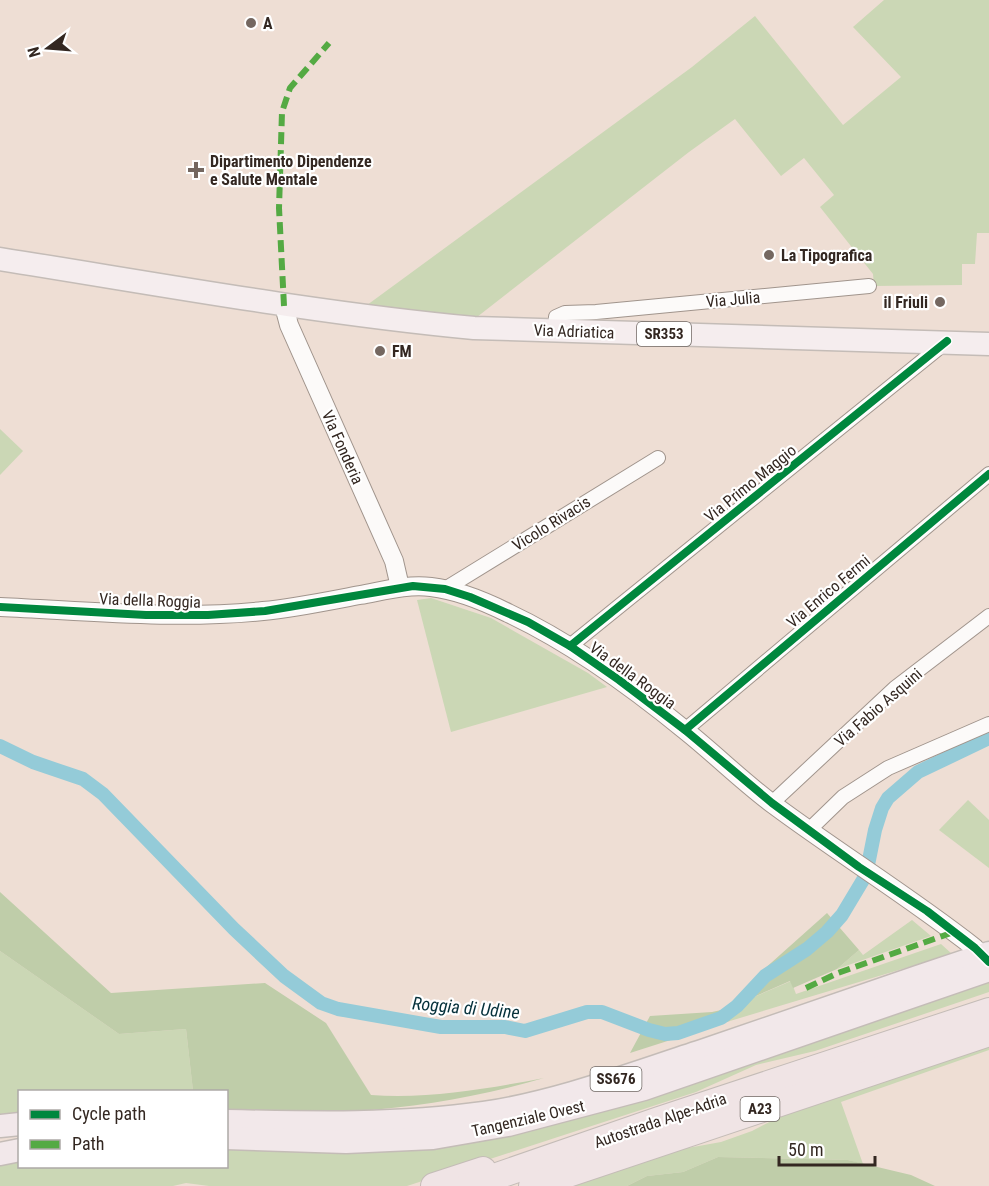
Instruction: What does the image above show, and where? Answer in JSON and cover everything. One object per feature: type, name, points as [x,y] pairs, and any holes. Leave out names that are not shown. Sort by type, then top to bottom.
[{"type":"highway","name":"Tangenziale Ovest","points":[[228,1121],[347,1123],[411,1120],[485,1113],[538,1102],[636,1073],[982,950]]},
{"type":"highway","name":"Tangenziale Ovest","points":[[228,1138],[346,1142],[433,1137],[508,1125],[644,1089],[989,970]]},
{"type":"highway","name":"Autostrada Alpe-Adria","points":[[531,1176],[659,1120],[989,1011]]},
{"type":"highway","name":"Autostrada Alpe-Adria","points":[[468,1186],[531,1176],[989,1033]]},
{"type":"highway","points":[[0,1126],[18,1124]]},
{"type":"highway","points":[[0,1154],[18,1150]]},
{"type":"highway","points":[[434,1186],[483,1170],[531,1176]]},
{"type":"main road","name":"Via Adriatica","points":[[0,259],[284,306],[474,328],[555,331],[597,322],[989,344]]},
{"type":"street","name":"Via Julia","points":[[597,322],[869,286]]},
{"type":"street","name":"Via Fonderia","points":[[284,306],[289,326],[394,561],[400,587]]},
{"type":"street","name":"Via Primo Maggio","points":[[570,646],[947,341]]},
{"type":"street","name":"Vicolo Rivacis","points":[[445,589],[658,458]]},
{"type":"street","name":"Via Enrico Fermi","points":[[685,730],[989,474]]},
{"type":"street","name":"Via della Roggia","points":[[0,606],[146,615],[208,615],[265,611],[400,587],[429,586],[445,589],[496,607],[570,646],[685,730],[771,803],[982,950]]},
{"type":"street","name":"Via Fabio Asquini","points":[[771,803],[896,688],[989,616]]},
{"type":"street","points":[[809,830],[843,797],[888,768],[989,724]]},
{"type":"green space","points":[[884,0],[989,0],[989,233],[977,233],[975,264],[962,264],[962,285],[874,286],[873,274],[820,207],[834,195],[804,158],[781,176],[735,119],[689,152],[477,317],[363,308],[692,67],[755,16],[843,125],[901,77],[853,27]]},
{"type":"green space","points":[[0,429],[23,451],[0,475]]},
{"type":"green space","points":[[431,598],[491,618],[588,673],[607,687],[451,732],[417,600]]},
{"type":"green space","points":[[968,800],[989,820],[989,868],[939,830]]},
{"type":"green space","points":[[0,892],[111,993],[265,983],[326,1023],[371,1095],[436,1094],[544,1078],[450,1100],[403,1107],[323,1112],[228,1109],[228,1090],[193,1090],[186,1029],[119,1034],[0,951]]},
{"type":"green space","points":[[827,913],[859,950],[837,969],[793,988],[790,981],[726,1009],[762,971]]},
{"type":"green space","points":[[912,920],[931,936],[837,969],[859,950],[863,955]]},
{"type":"green space","points":[[941,944],[952,954],[730,1021],[726,1009],[791,981],[796,994]]},
{"type":"green space","points":[[0,951],[119,1034],[186,1029],[193,1090],[18,1090],[18,1112],[0,1114]]},
{"type":"green space","points":[[989,977],[989,992],[815,1051],[756,1065],[696,1092],[407,1186],[209,1186],[186,1183],[173,1186],[0,1186],[0,1161],[18,1157],[18,1168],[228,1168],[228,1145],[331,1148]]},
{"type":"green space","points":[[726,1009],[730,1021],[630,1053],[650,1016]]},
{"type":"green space","points":[[989,1043],[989,1050],[841,1102],[863,1164],[848,1160],[718,1157],[683,1172],[647,1176],[627,1186],[574,1186],[682,1149],[721,1142],[752,1131],[791,1111]]},
{"type":"green space","points":[[718,1157],[848,1160],[911,1175],[935,1186],[627,1186],[647,1176],[683,1172]]},
{"type":"waterway","name":"Roggia di Udine","points":[[0,746],[33,762],[83,779],[103,794],[234,929],[284,976],[321,1003],[338,1009],[441,1027],[505,1027],[525,1031],[587,1012],[602,1012],[665,1034],[678,1033],[721,1018],[737,1006],[765,976],[807,949],[827,932],[842,915],[866,875],[875,830],[888,798],[918,772],[989,738]]},
{"type":"marked path","points":[[284,306],[279,208],[282,112],[290,88],[329,43]]},
{"type":"marked path","points":[[806,988],[838,973],[954,932]]},
{"type":"cycle path","points":[[570,646],[947,341]]},
{"type":"cycle path","points":[[685,730],[989,474]]},
{"type":"cycle path","points":[[0,607],[146,615],[208,615],[265,611],[413,586],[445,589],[470,597],[528,622],[570,646],[619,680],[685,730],[772,803],[859,867],[927,911],[975,948],[989,962]]},
{"type":"place","name":"A","points":[[251,23]]},
{"type":"place","name":"Dipartimento Dipendenze e Salute Mentale","points":[[196,170]]},
{"type":"place","name":"La Tipografica","points":[[769,255]]},
{"type":"place","name":"il Friuli","points":[[940,302]]},
{"type":"place","name":"FM","points":[[380,351]]}]
